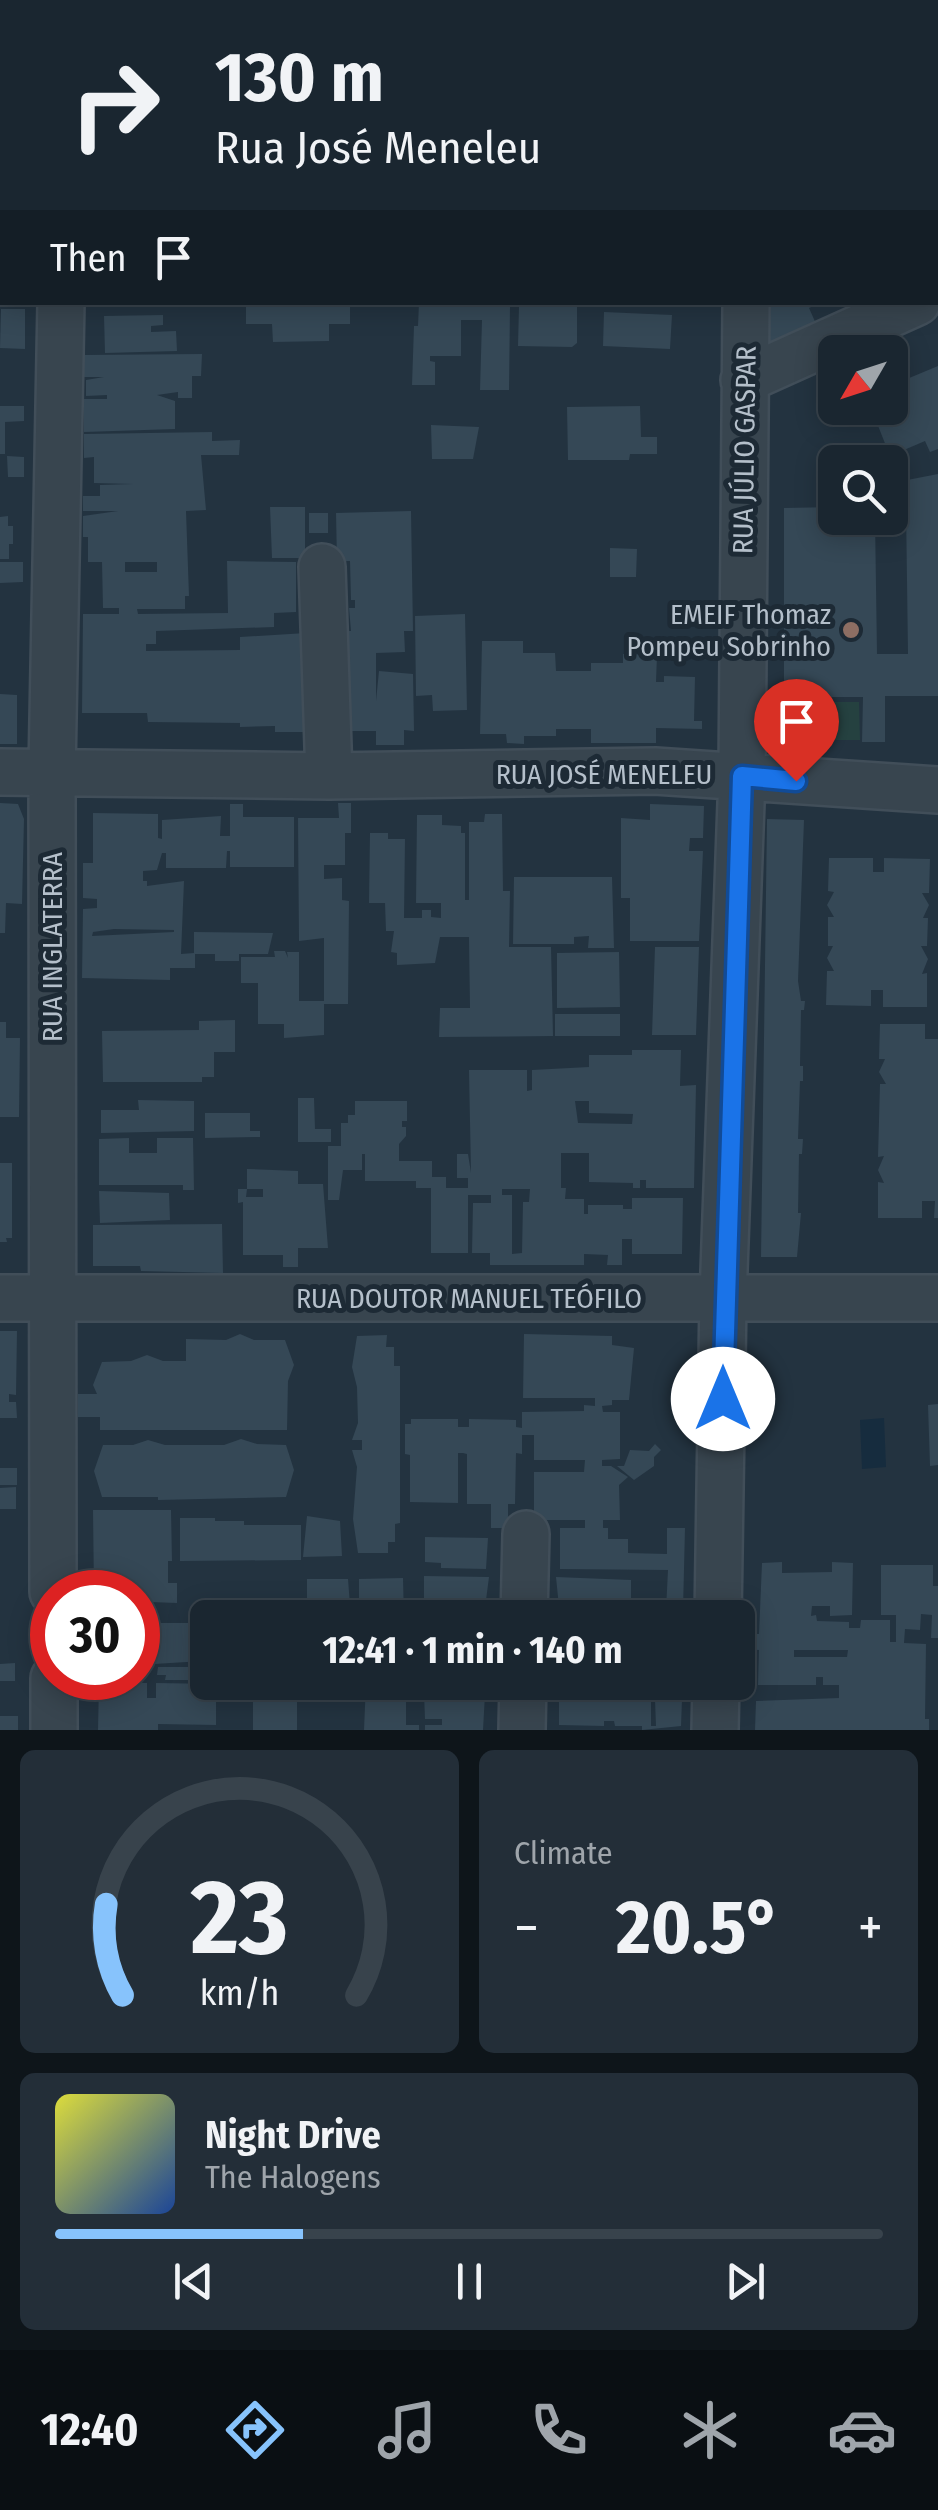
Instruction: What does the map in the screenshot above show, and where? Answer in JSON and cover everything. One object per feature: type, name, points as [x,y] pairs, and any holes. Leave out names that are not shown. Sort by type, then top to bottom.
[{"type":"street","name":"RUA INGLATERRA","points":[[53,1570],[52,771],[61,305]]},
{"type":"street","name":"RUA JÚLIO GASPAR","points":[[718,1600],[724,1298],[742,776],[746,305]]},
{"type":"street","points":[[744,380],[910,305]]},
{"type":"street","points":[[322,567],[329,776]]},
{"type":"street","name":"RUA JOSÉ MENELEU","points":[[0,772],[329,776],[656,771],[938,790]]},
{"type":"street","name":"RUA DOUTOR MANUEL TEÓFILO","points":[[0,1298],[938,1298]]},
{"type":"street","points":[[524,1600],[526,1534]]},
{"type":"street","points":[[54,1700],[54,1730]]},
{"type":"street","points":[[522,1730],[523,1700]]},
{"type":"street","points":[[715,1730],[716,1700]]},
{"type":"green space","points":[[787,702],[859,702],[860,740],[787,740]]},
{"type":"water","points":[[884,1418],[886,1467],[862,1469],[860,1420]]},
{"type":"building","points":[[246,305],[350,305],[350,324],[329,324],[329,341],[273,342],[272,324],[246,324]]},
{"type":"building","points":[[419,305],[510,306],[509,390],[480,390],[482,320],[461,320],[461,356],[430,356],[430,361],[435,362],[435,385],[412,385],[414,326],[418,326]]},
{"type":"building","points":[[771,305],[816,305],[809,308],[817,326],[775,344],[769,341]]},
{"type":"building","points":[[519,306],[577,306],[577,343],[572,347],[518,346]]},
{"type":"building","points":[[1,309],[25,309],[25,349],[0,348]]},
{"type":"building","points":[[604,312],[672,315],[670,349],[603,346]]},
{"type":"building","points":[[163,315],[163,325],[151,326],[151,332],[176,331],[177,351],[105,353],[104,316]]},
{"type":"building","points":[[202,354],[201,376],[192,376],[192,398],[178,398],[178,392],[157,395],[175,401],[175,429],[84,432],[84,399],[107,399],[107,395],[86,396],[86,380],[104,377],[84,377],[84,355]]},
{"type":"building","points":[[938,366],[938,449],[930,452],[925,441],[908,448],[908,445],[886,445],[878,425],[908,425],[908,378]]},
{"type":"building","points":[[0,406],[24,406],[24,421],[5,422],[5,454],[0,454]]},
{"type":"building","points":[[640,406],[641,437],[657,437],[657,454],[630,454],[629,460],[568,460],[567,407]]},
{"type":"building","points":[[431,425],[479,427],[473,459],[432,459]]},
{"type":"building","points":[[212,432],[212,441],[240,440],[239,455],[201,455],[206,510],[186,511],[189,596],[185,596],[185,609],[137,609],[138,614],[228,613],[227,561],[296,562],[296,612],[274,613],[274,627],[156,631],[156,644],[146,644],[146,651],[240,650],[240,637],[306,633],[311,732],[275,732],[275,726],[240,727],[240,723],[148,722],[147,713],[82,713],[83,614],[119,614],[119,608],[103,608],[102,562],[88,562],[88,537],[83,537],[83,516],[118,511],[83,511],[83,496],[100,496],[100,485],[133,484],[94,483],[94,457],[84,458],[84,434]],"holes":[[[125,562],[157,562],[157,572],[125,572]]]},
{"type":"building","points":[[7,456],[24,457],[24,477],[8,477]]},
{"type":"building","points":[[938,474],[938,696],[885,696],[885,742],[862,742],[863,697],[784,697],[784,508],[818,507],[818,535],[875,535],[877,654],[908,654],[908,480]]},
{"type":"building","points":[[270,507],[305,507],[305,558],[272,558]]},
{"type":"building","points":[[411,511],[413,631],[404,631],[405,652],[376,653],[376,701],[379,671],[413,674],[414,731],[404,730],[404,745],[376,745],[376,731],[340,731],[347,654],[338,655],[338,631],[351,631],[349,608],[355,608],[355,600],[351,600],[350,561],[337,561],[336,513]]},
{"type":"building","points":[[309,513],[328,513],[328,533],[309,533]]},
{"type":"building","points":[[8,516],[8,526],[13,526],[13,544],[9,544],[9,559],[0,559],[0,517]]},
{"type":"building","points":[[610,548],[637,549],[636,577],[610,577]]},
{"type":"building","points":[[0,562],[23,562],[23,582],[0,583]]},
{"type":"building","points":[[465,614],[467,710],[433,711],[432,695],[416,696],[415,616]]},
{"type":"building","points":[[482,641],[523,641],[523,653],[555,653],[556,671],[591,671],[591,663],[623,663],[623,654],[657,655],[656,682],[664,682],[664,676],[695,677],[694,721],[702,721],[702,729],[656,728],[656,743],[591,743],[591,729],[556,729],[556,736],[524,736],[524,744],[507,743],[506,734],[480,734]]},
{"type":"building","points":[[0,694],[17,695],[17,744],[0,744]]},
{"type":"building","points":[[0,803],[18,804],[24,819],[22,904],[6,903],[5,933],[0,933]]},
{"type":"building","points":[[338,803],[351,803],[351,833],[345,833],[345,865],[324,865],[324,879],[342,878],[342,900],[349,901],[348,1004],[324,1004],[324,1035],[284,1038],[284,1024],[258,1024],[258,983],[241,983],[241,957],[275,957],[274,951],[285,951],[288,958],[287,952],[299,952],[299,1001],[324,1001],[324,938],[299,941],[298,818],[339,818]]},
{"type":"building","points":[[230,804],[243,804],[243,817],[294,817],[294,867],[230,867],[227,851],[226,868],[166,868],[166,853],[162,853],[157,870],[143,871],[143,881],[147,881],[147,886],[184,881],[181,954],[194,953],[194,932],[273,933],[268,954],[239,954],[239,961],[215,961],[215,954],[195,954],[195,968],[170,968],[170,980],[82,978],[83,909],[97,908],[97,899],[83,898],[83,863],[93,863],[93,813],[158,814],[158,838],[162,839],[162,820],[221,816],[220,836],[230,836]],"holes":[[[114,929],[174,932],[92,936],[93,932]]]},
{"type":"building","points":[[650,804],[704,806],[703,838],[690,838],[689,851],[703,851],[699,941],[630,941],[630,898],[621,898],[621,818],[650,820]]},
{"type":"building","points":[[485,814],[502,814],[503,891],[510,891],[509,947],[551,947],[553,1036],[439,1037],[440,1008],[470,1008],[469,937],[440,937],[435,963],[397,965],[397,953],[391,952],[394,931],[386,931],[385,903],[369,903],[370,833],[388,833],[388,839],[405,839],[404,918],[422,918],[422,910],[431,910],[431,917],[441,918],[441,903],[416,903],[417,815],[442,815],[442,825],[461,826],[461,833],[465,833],[465,900],[469,900],[469,822],[484,822]]},
{"type":"building","points":[[767,819],[804,820],[798,981],[801,1001],[805,1001],[801,1010],[803,1081],[798,1139],[803,1139],[799,1154],[801,1213],[797,1257],[761,1257]]},
{"type":"building","points":[[829,858],[873,858],[873,872],[884,872],[884,858],[930,859],[929,893],[922,893],[929,905],[923,918],[928,918],[927,946],[921,946],[928,959],[922,974],[927,973],[927,1007],[883,1007],[883,990],[871,990],[871,1006],[826,1005],[827,971],[834,971],[827,958],[833,946],[828,946],[828,917],[834,917],[827,905],[834,892],[828,891]]},
{"type":"building","points":[[514,877],[612,877],[614,948],[588,948],[589,936],[574,937],[574,944],[513,944]]},
{"type":"building","points":[[655,947],[699,947],[696,1035],[652,1035]]},
{"type":"building","points":[[619,952],[620,1007],[557,1008],[557,953]]},
{"type":"building","points":[[555,1014],[620,1014],[620,1036],[555,1036]]},
{"type":"building","points":[[235,1020],[235,1052],[214,1052],[214,1077],[202,1077],[202,1082],[103,1082],[102,1031],[199,1030],[199,1021]]},
{"type":"building","points":[[0,1022],[6,1022],[6,1038],[20,1038],[19,1117],[0,1117]]},
{"type":"building","points":[[880,1024],[925,1024],[925,1039],[938,1039],[938,1218],[934,1218],[935,1201],[922,1201],[922,1218],[878,1218],[878,1182],[884,1183],[878,1170],[884,1156],[878,1157],[880,1084],[886,1084],[879,1072],[885,1059],[879,1059]]},
{"type":"building","points":[[632,1050],[681,1050],[680,1086],[696,1085],[694,1188],[646,1188],[646,1180],[640,1180],[640,1188],[633,1188],[633,1183],[589,1182],[589,1153],[561,1153],[561,1188],[566,1188],[565,1199],[584,1199],[584,1214],[588,1214],[588,1205],[623,1205],[623,1209],[632,1209],[632,1198],[683,1198],[682,1254],[632,1254],[632,1239],[622,1239],[622,1265],[607,1265],[608,1255],[584,1254],[584,1265],[490,1265],[490,1253],[472,1253],[473,1203],[491,1203],[491,1195],[468,1195],[468,1253],[431,1253],[431,1188],[416,1188],[416,1181],[365,1181],[365,1154],[362,1170],[343,1170],[339,1200],[328,1200],[328,1146],[341,1146],[341,1123],[348,1123],[348,1115],[355,1115],[355,1101],[407,1101],[407,1121],[402,1121],[406,1136],[399,1144],[399,1161],[432,1161],[432,1177],[446,1177],[446,1188],[468,1188],[468,1178],[457,1178],[457,1154],[468,1154],[471,1173],[469,1070],[527,1070],[527,1091],[532,1090],[532,1070],[589,1067],[589,1055],[632,1055]],"holes":[[[575,1101],[589,1101],[589,1113],[633,1114],[632,1124],[578,1123]],[[502,1189],[530,1189],[529,1202],[523,1202],[522,1253],[512,1254],[512,1195],[502,1195]]]},
{"type":"building","points":[[298,1098],[314,1098],[315,1129],[331,1129],[331,1142],[298,1142]]},
{"type":"building","points":[[138,1100],[194,1101],[194,1131],[101,1133],[101,1110],[139,1110]]},
{"type":"building","points":[[205,1113],[250,1113],[250,1131],[260,1131],[260,1137],[205,1138]]},
{"type":"building","points":[[129,1138],[129,1153],[157,1153],[157,1138],[193,1138],[194,1190],[183,1190],[183,1185],[99,1185],[99,1139]]},
{"type":"building","points":[[0,1163],[12,1163],[12,1238],[6,1238],[7,1242],[0,1242]]},
{"type":"building","points":[[247,1169],[298,1171],[298,1184],[323,1184],[328,1248],[298,1248],[298,1267],[283,1267],[283,1255],[243,1255],[243,1202],[238,1203],[238,1189],[247,1189]],"holes":[[[247,1189],[263,1189],[263,1197],[246,1197]]]},
{"type":"building","points":[[99,1191],[169,1193],[170,1220],[100,1223]]},
{"type":"building","points":[[222,1224],[223,1273],[93,1266],[93,1225]]},
{"type":"building","points":[[0,1331],[17,1331],[16,1395],[9,1394],[9,1402],[16,1402],[17,1418],[0,1418]]},
{"type":"building","points":[[240,1334],[254,1340],[285,1340],[294,1365],[288,1381],[287,1430],[100,1430],[100,1417],[78,1417],[78,1394],[97,1394],[93,1385],[102,1362],[131,1361],[147,1355],[163,1361],[186,1361],[186,1339],[226,1340]]},
{"type":"building","points":[[524,1334],[612,1336],[612,1345],[634,1348],[629,1400],[612,1400],[612,1405],[602,1406],[603,1412],[620,1412],[620,1459],[602,1460],[602,1466],[611,1466],[628,1477],[619,1485],[620,1520],[603,1520],[603,1528],[608,1528],[608,1539],[628,1539],[628,1553],[667,1554],[667,1528],[685,1528],[683,1600],[666,1600],[668,1570],[560,1569],[560,1528],[585,1528],[585,1520],[534,1520],[534,1472],[584,1472],[585,1460],[534,1460],[534,1435],[522,1435],[522,1454],[516,1453],[515,1504],[508,1504],[508,1528],[491,1528],[491,1504],[467,1504],[467,1454],[458,1453],[458,1503],[410,1502],[410,1455],[405,1454],[405,1424],[411,1424],[411,1419],[458,1419],[458,1427],[469,1427],[469,1419],[516,1420],[516,1427],[522,1428],[522,1412],[584,1411],[584,1405],[595,1406],[595,1398],[523,1398]]},
{"type":"building","points":[[387,1335],[386,1347],[394,1347],[394,1366],[400,1366],[400,1523],[395,1524],[395,1542],[388,1542],[388,1553],[358,1553],[353,1519],[357,1467],[352,1450],[362,1450],[362,1440],[352,1440],[358,1423],[352,1367],[357,1336]]},
{"type":"building","points":[[938,1404],[938,1465],[930,1466],[928,1405]]},
{"type":"building","points":[[241,1439],[286,1445],[294,1470],[286,1497],[102,1497],[94,1471],[103,1445],[133,1445],[148,1440],[165,1445],[224,1445]]},
{"type":"building","points":[[655,1444],[661,1450],[654,1457],[654,1466],[634,1480],[617,1466],[624,1466],[630,1450],[649,1451]]},
{"type":"building","points":[[0,1468],[17,1468],[17,1485],[0,1485]]},
{"type":"building","points":[[16,1487],[16,1509],[0,1509],[0,1488]]},
{"type":"building","points":[[93,1510],[171,1510],[172,1561],[168,1561],[168,1583],[177,1583],[177,1603],[160,1602],[160,1570],[94,1570]]},
{"type":"building","points":[[307,1516],[340,1521],[342,1556],[303,1557]]},
{"type":"building","points":[[180,1518],[244,1521],[244,1525],[301,1525],[301,1560],[180,1561]]},
{"type":"building","points":[[425,1537],[488,1538],[486,1569],[441,1568],[441,1563],[425,1562]]},
{"type":"building","points":[[782,1562],[782,1573],[832,1572],[832,1562],[853,1563],[852,1615],[830,1616],[830,1606],[812,1606],[811,1616],[816,1615],[817,1621],[849,1622],[849,1628],[860,1628],[861,1620],[890,1620],[890,1642],[896,1642],[896,1615],[881,1615],[881,1565],[933,1565],[933,1586],[938,1586],[938,1638],[931,1638],[932,1615],[921,1614],[920,1630],[905,1629],[904,1643],[926,1644],[925,1719],[929,1719],[929,1730],[755,1730],[756,1701],[839,1698],[839,1685],[823,1685],[823,1677],[816,1677],[816,1685],[758,1685],[759,1650],[755,1650],[755,1634],[759,1634],[762,1563]],"holes":[[[794,1650],[848,1650],[847,1657],[794,1657]]]},
{"type":"building","points":[[424,1576],[489,1577],[486,1600],[424,1600]]},
{"type":"building","points":[[556,1577],[631,1580],[631,1600],[558,1600]]},
{"type":"building","points":[[403,1578],[404,1600],[359,1600],[359,1579]]},
{"type":"building","points":[[307,1579],[348,1579],[350,1600],[307,1600]]},
{"type":"building","points":[[160,1623],[190,1623],[190,1662],[160,1664]]},
{"type":"building","points":[[15,1663],[15,1681],[0,1681],[0,1664]]},
{"type":"building","points":[[160,1667],[190,1667],[190,1680],[165,1680],[166,1675],[160,1675]]},
{"type":"building","points":[[160,1683],[190,1684],[190,1700],[216,1700],[216,1725],[158,1724],[158,1730],[98,1730],[99,1700],[160,1700]]},
{"type":"building","points":[[253,1700],[297,1700],[297,1730],[253,1730]]},
{"type":"building","points":[[365,1700],[406,1700],[406,1725],[419,1725],[419,1730],[364,1730]]},
{"type":"building","points":[[424,1700],[485,1700],[483,1730],[425,1730],[425,1725],[442,1725],[442,1719],[425,1719]]},
{"type":"building","points":[[559,1700],[651,1700],[651,1726],[656,1726],[655,1700],[682,1700],[681,1726],[642,1730],[642,1726],[615,1726],[614,1721],[604,1721],[604,1726],[559,1725]]},
{"type":"building","points":[[0,1716],[18,1716],[18,1730],[0,1730]]},
{"type":"place","name":"EMEIF Thomaz Pompeu Sobrinho","points":[[851,630]]},
{"type":"route","points":[[723,1399],[742,776],[796,781]]}]
